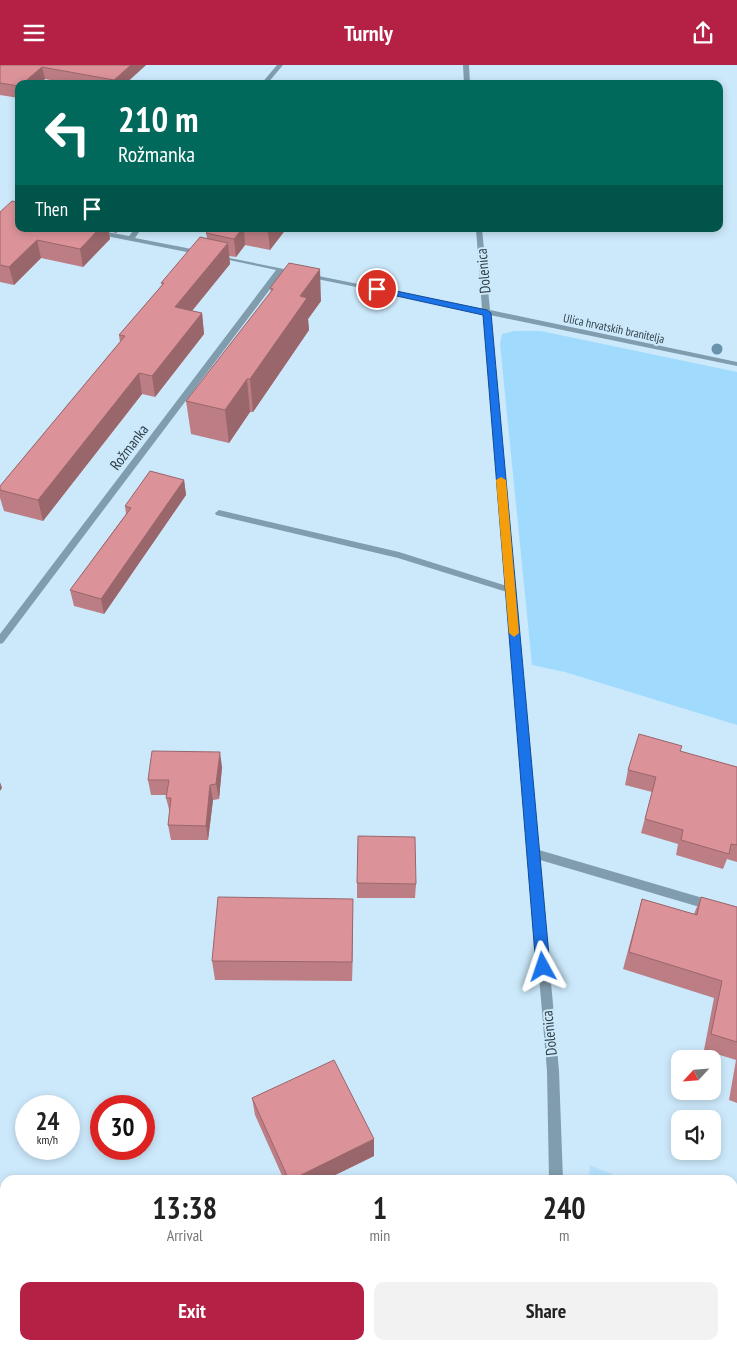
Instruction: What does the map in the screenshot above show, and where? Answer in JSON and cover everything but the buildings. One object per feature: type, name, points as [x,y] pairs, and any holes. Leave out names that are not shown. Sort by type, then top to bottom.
[{"type":"street","points":[[267,80],[280,65]]},
{"type":"street","points":[[466,65],[467,80]]},
{"type":"street","points":[[96,232],[487,313]]},
{"type":"street","points":[[130,239],[136,232]]},
{"type":"street","name":"Dolenica","points":[[479,232],[553,1071],[556,1175]]},
{"type":"street","name":"Rožmanka","points":[[0,641],[281,269]]},
{"type":"street","name":"Ulica hrvatskih branitelja","points":[[487,313],[737,364]]},
{"type":"street","points":[[219,513],[399,555],[510,590]]},
{"type":"street","points":[[533,853],[737,913]]},
{"type":"shaded area","points":[[514,331],[541,331],[737,372],[737,725],[565,672],[532,665],[500,344],[502,334]]},
{"type":"shaded area","points":[[590,1165],[613,1175],[589,1175]]},
{"type":"slow traffic","points":[[501,480],[514,633]]},
{"type":"route","points":[[377,289],[487,313],[543,967]]}]
